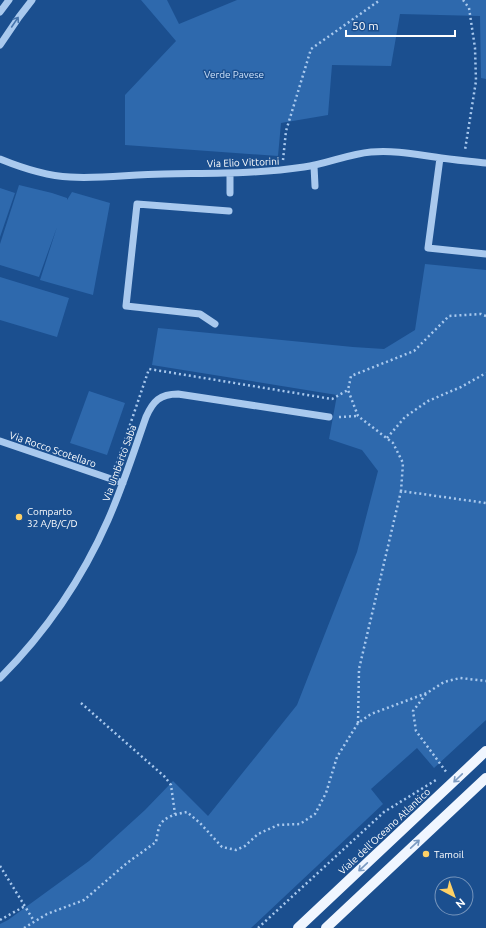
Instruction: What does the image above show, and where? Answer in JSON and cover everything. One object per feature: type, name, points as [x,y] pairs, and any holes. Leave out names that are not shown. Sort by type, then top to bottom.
[{"type":"main road","name":"Viale dell'Oceano Atlantico","points":[[298,928],[486,751]]},
{"type":"main road","points":[[326,928],[486,778]]},
{"type":"street","points":[[0,12],[9,0]]},
{"type":"street","points":[[0,45],[32,0]]},
{"type":"street","name":"Via Elio Vittorini","points":[[0,159],[29,170],[69,177],[230,173],[284,170],[314,166],[353,155],[376,152],[399,152],[486,163]]},
{"type":"street","points":[[440,158],[428,248],[486,254]]},
{"type":"street","points":[[314,166],[315,186]]},
{"type":"street","points":[[230,173],[230,193]]},
{"type":"street","points":[[215,324],[200,314],[126,306],[137,204],[229,211]]},
{"type":"street","name":"Via Umberto Saba","points":[[0,678],[31,644],[56,612],[70,591],[101,536],[123,484],[146,417],[155,402],[164,396],[178,394],[329,417]]},
{"type":"street","name":"Via Rocco Scotellaro","points":[[0,441],[123,484]]},
{"type":"path","points":[[284,170],[283,156],[286,131],[310,49],[380,0]]},
{"type":"path","points":[[462,0],[469,8],[475,48],[476,81],[464,161]]},
{"type":"path","points":[[358,723],[359,669],[401,491],[403,463],[393,443],[358,416],[348,390],[351,376],[414,351],[449,316],[480,314],[486,316]]},
{"type":"path","points":[[387,438],[405,417],[428,401],[461,388],[486,373]]},
{"type":"path","points":[[329,417],[358,416]]},
{"type":"path","points":[[401,491],[486,503]]},
{"type":"path","points":[[24,928],[47,914],[84,900],[127,863],[156,842],[160,825],[167,818],[175,814],[187,812],[200,823],[222,847],[236,850],[245,846],[258,834],[278,825],[300,824],[315,814],[326,792],[337,758],[358,723],[372,714],[427,693],[444,682],[460,678],[486,681]]},
{"type":"path","points":[[427,693],[413,711],[416,731],[446,774],[454,782]]},
{"type":"path","points":[[81,703],[165,777],[171,785],[175,814]]},
{"type":"path","points":[[446,774],[452,768]]},
{"type":"path","points":[[258,928],[384,812],[439,778]]},
{"type":"path","points":[[0,866],[34,921]]},
{"type":"path","points":[[0,920],[25,906]]},
{"type":"green space","name":"Verde Pavese","points":[[141,0],[167,0],[179,24],[237,0],[486,0],[486,79],[481,78],[480,16],[400,14],[391,66],[332,65],[328,115],[281,123],[278,156],[125,145],[125,95],[176,41]]},
{"type":"green space","points":[[19,185],[52,193],[67,198],[67,200],[72,192],[110,203],[93,295],[40,280],[57,227],[39,277],[0,265],[0,244]]},
{"type":"green space","points":[[0,188],[15,193],[0,237]]},
{"type":"green space","points":[[425,264],[486,270],[486,720],[434,768],[417,748],[371,789],[383,804],[251,928],[0,928],[0,924],[8,920],[89,861],[145,810],[173,781],[208,816],[297,705],[357,552],[378,471],[362,450],[329,439],[337,395],[152,365],[158,328],[384,349],[415,330]]},
{"type":"green space","points":[[0,277],[69,298],[57,337],[0,320]]},
{"type":"green space","points":[[89,391],[125,403],[107,455],[70,443]]},
{"type":"place","name":"Comparto 32 A/B/C/D","points":[[19,517]]},
{"type":"place","name":"Tamoil","points":[[426,854]]}]
